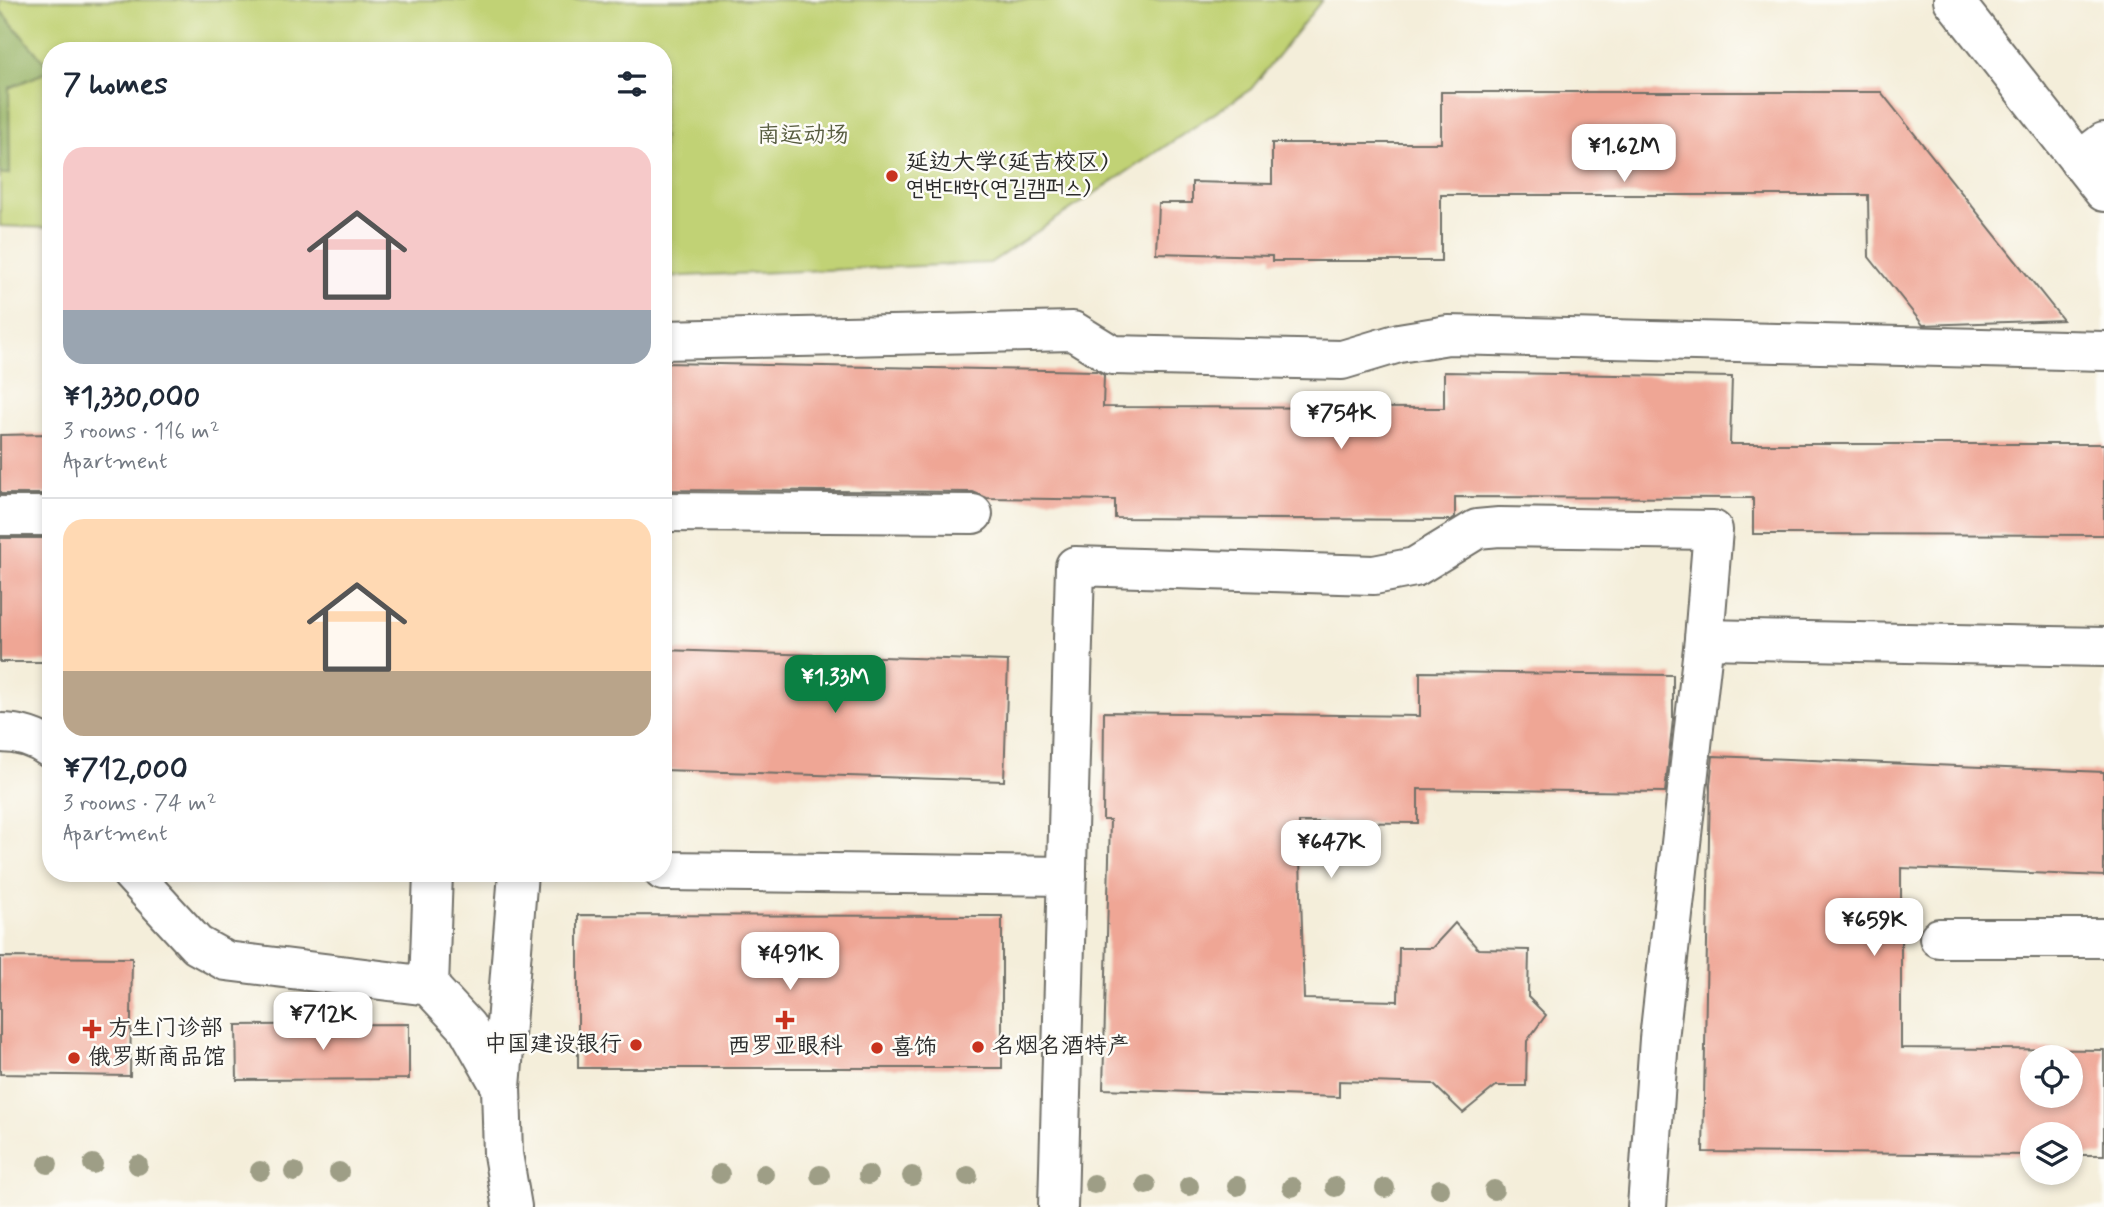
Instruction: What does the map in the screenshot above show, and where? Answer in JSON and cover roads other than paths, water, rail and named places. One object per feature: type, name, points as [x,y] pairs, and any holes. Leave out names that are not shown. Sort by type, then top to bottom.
[{"type":"main road","points":[[1953,0],[2091,151],[2104,192]]},
{"type":"main road","points":[[672,340],[1073,331],[1112,355],[1342,360],[1399,343],[1448,335],[2104,351]]},
{"type":"main road","points":[[672,512],[973,514]]},
{"type":"main road","points":[[0,516],[42,516]]},
{"type":"main road","points":[[1058,1207],[1075,566],[1374,575],[1415,568],[1477,529],[1713,530],[1704,639],[1659,1040],[1647,1207]]},
{"type":"main road","points":[[1704,639],[2104,647]]},
{"type":"main road","points":[[0,733],[15,733],[42,743]]},
{"type":"main road","points":[[672,871],[1067,876]]},
{"type":"main road","points":[[139,882],[197,945],[226,961],[429,986],[467,1027],[501,1087]]},
{"type":"main road","points":[[429,986],[433,882]]},
{"type":"main road","points":[[512,1207],[503,1154],[501,1087],[517,882]]},
{"type":"main road","points":[[1939,938],[2104,938]]},
{"type":"place","name":"延边大学(延吉校区) 연변대학(연길캠퍼스)","points":[[892,176]]},
{"type":"place","name":"西罗亚眼科","points":[[785,1020]]},
{"type":"place","name":"方生门诊部","points":[[92,1029]]},
{"type":"place","name":"中国建设银行","points":[[636,1045]]},
{"type":"place","name":"名烟名酒特产","points":[[978,1047]]},
{"type":"place","name":"喜饰","points":[[877,1048]]},
{"type":"place","name":"俄罗斯商品馆","points":[[74,1058]]},
{"type":"park label","name":"南运动场","points":[[803,136]]}]
